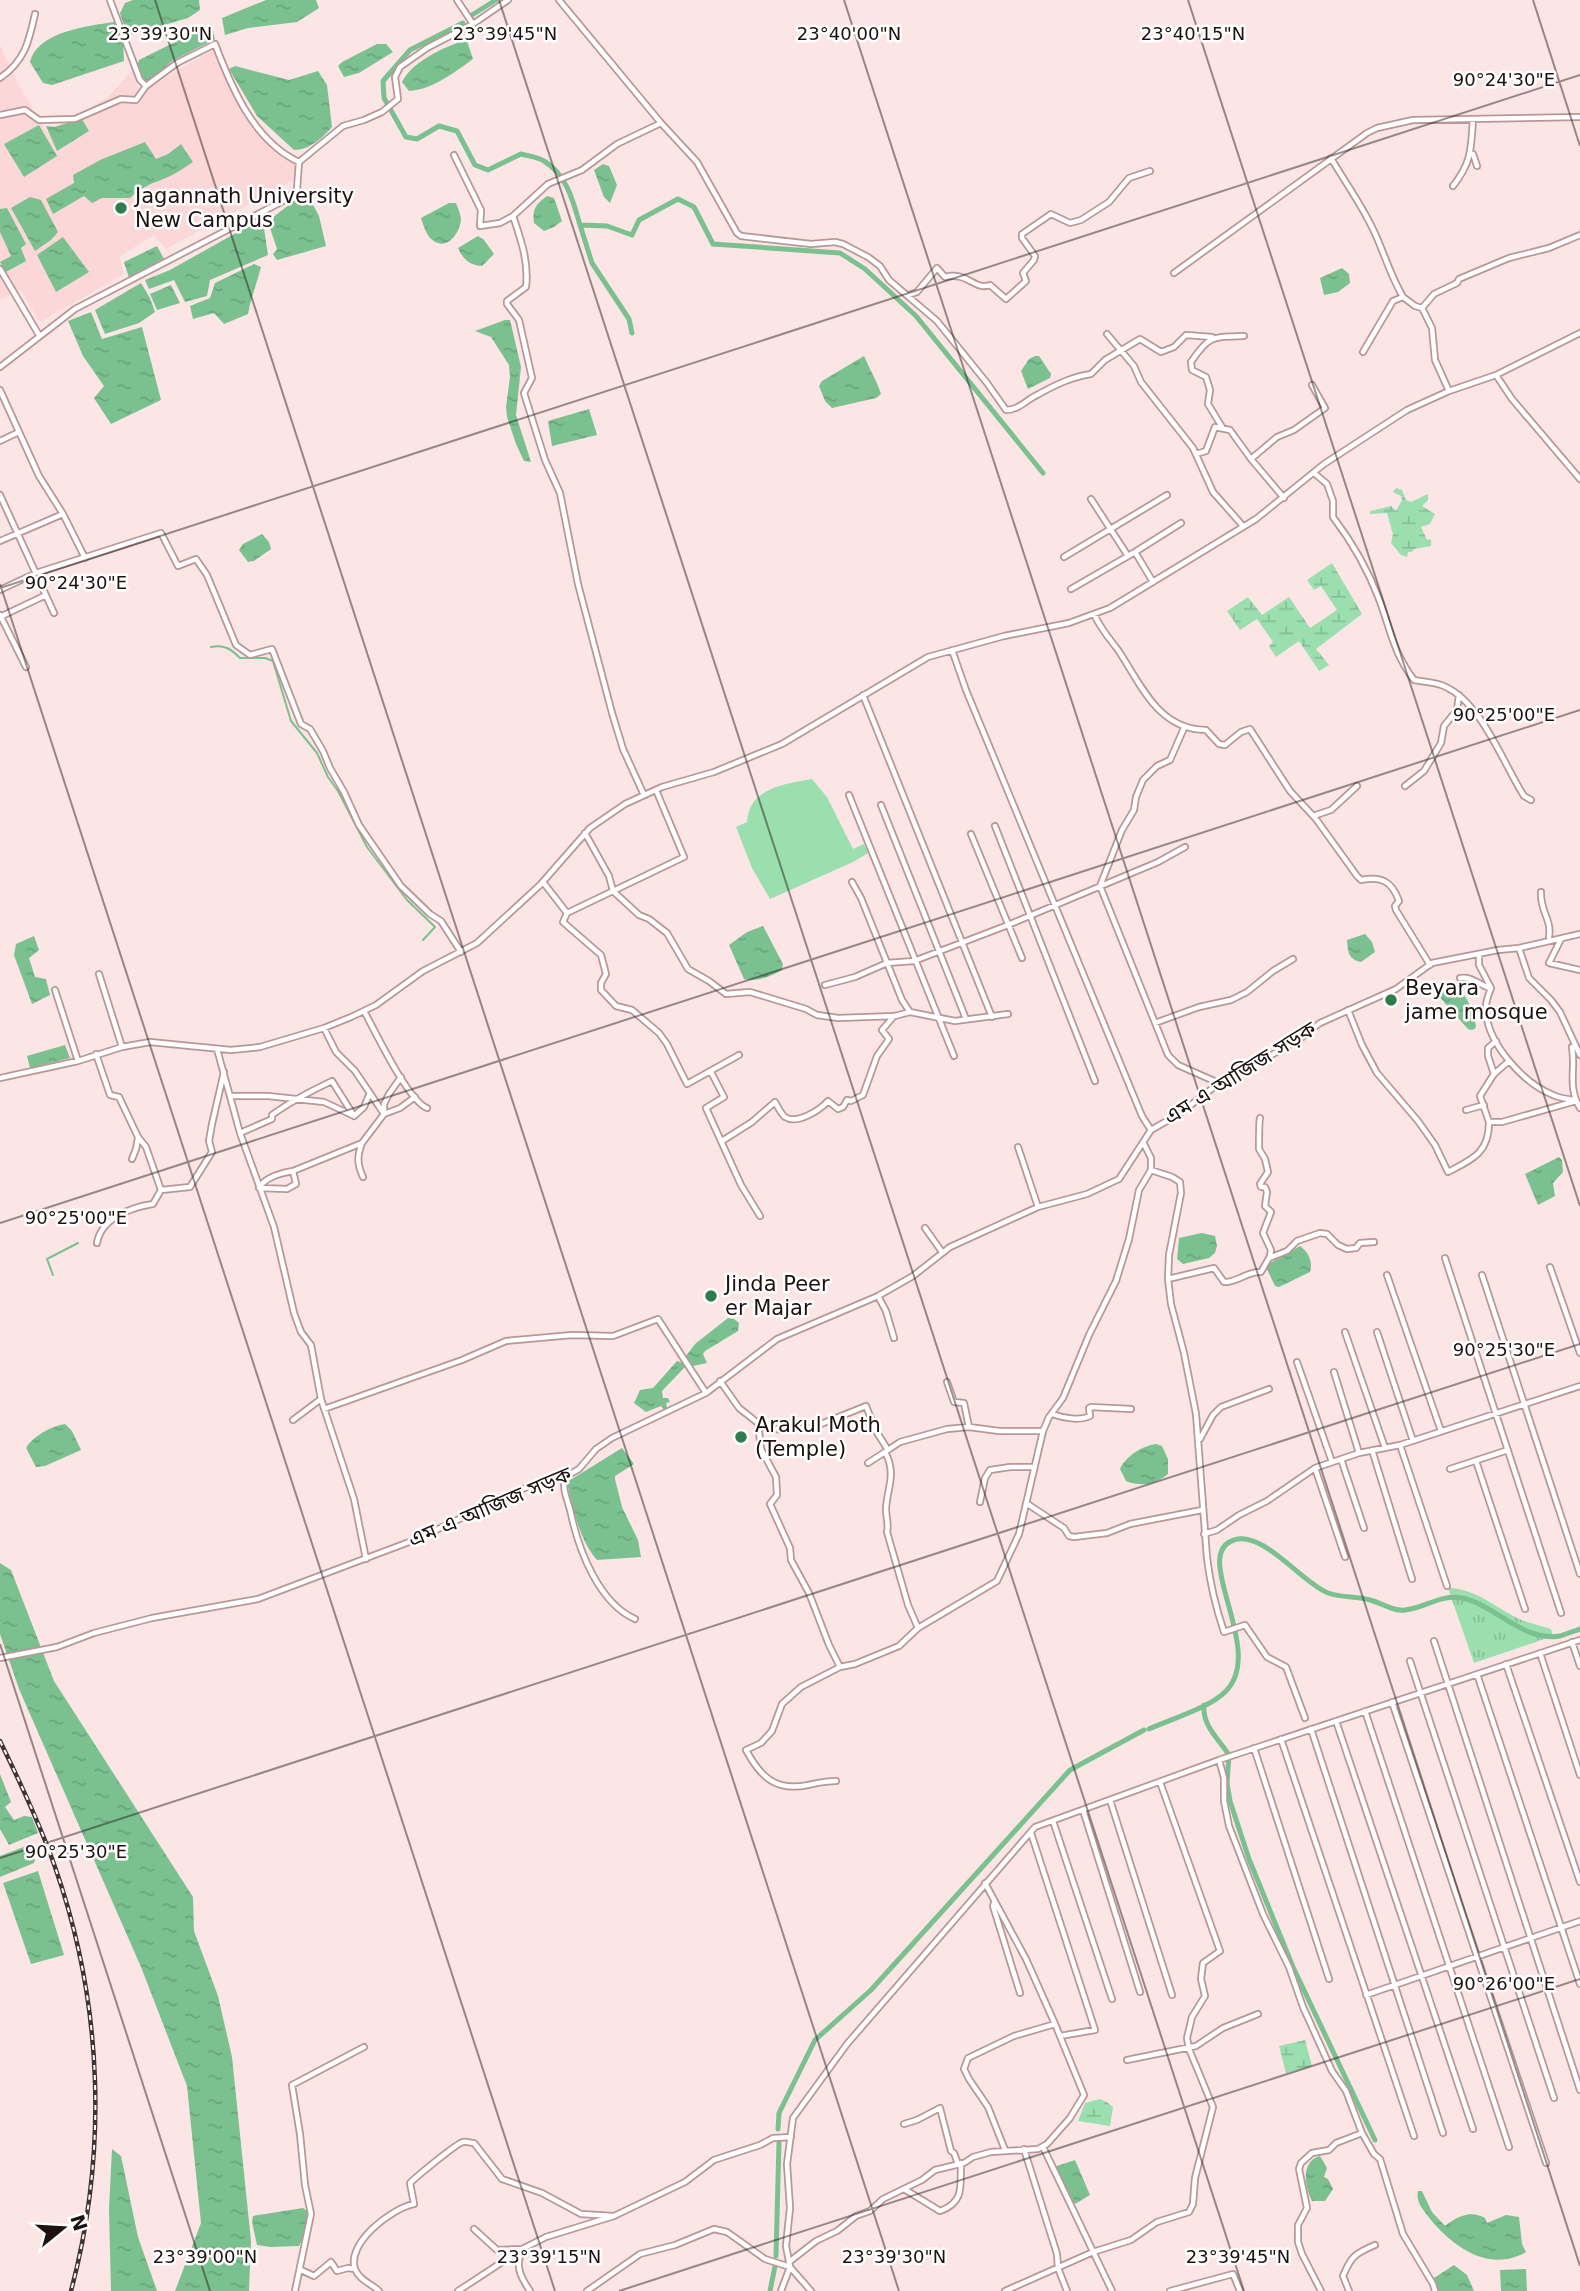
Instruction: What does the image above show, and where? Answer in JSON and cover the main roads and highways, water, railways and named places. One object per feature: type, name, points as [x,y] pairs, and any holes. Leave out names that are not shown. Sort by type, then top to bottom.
[{"type":"water","points":[[133,0],[199,0],[200,10],[188,18],[130,35],[126,32],[120,13],[125,3]]},
{"type":"water","points":[[266,0],[316,0],[319,8],[297,22],[248,28],[225,35],[222,18]]},
{"type":"water","points":[[114,22],[123,39],[124,61],[52,85],[43,83],[30,62],[42,44],[64,32]]},
{"type":"water","points":[[211,24],[215,39],[172,61],[148,82],[141,75],[138,69],[139,60]]},
{"type":"water","points":[[467,41],[473,59],[435,84],[409,91],[402,82],[413,68],[437,52]]},
{"type":"water","points":[[377,44],[386,44],[393,52],[359,73],[344,77],[338,66],[342,62]]},
{"type":"water","points":[[235,66],[289,80],[318,71],[327,85],[332,127],[310,146],[294,150],[257,116],[229,69]]},
{"type":"water","points":[[82,119],[89,131],[57,151],[46,126],[54,127]]},
{"type":"water","points":[[39,125],[57,156],[24,177],[4,144]]},
{"type":"water","points":[[145,142],[156,159],[181,144],[193,162],[130,198],[102,198],[92,203],[84,196],[53,214],[46,199],[74,183],[73,175],[100,160]]},
{"type":"water","points":[[603,164],[609,166],[617,185],[610,203],[604,197],[594,170]]},
{"type":"water","points":[[303,194],[308,195],[319,216],[326,246],[277,260],[273,254],[277,249],[269,225],[272,218]]},
{"type":"water","points":[[547,196],[554,198],[562,221],[544,231],[534,223],[534,210]]},
{"type":"water","points":[[30,197],[41,200],[58,232],[35,251],[11,208]]},
{"type":"water","points":[[449,203],[456,203],[461,218],[460,226],[455,236],[447,243],[437,243],[431,239],[421,218]]},
{"type":"water","points":[[7,208],[26,244],[21,248],[26,261],[6,272],[0,262],[11,256],[0,232],[0,209]]},
{"type":"water","points":[[259,220],[264,228],[268,255],[210,280],[207,296],[185,302],[174,280],[149,289],[145,280],[170,270]]},
{"type":"water","points":[[478,236],[494,254],[482,266],[467,261],[458,248]]},
{"type":"water","points":[[63,237],[89,272],[56,292],[37,255]]},
{"type":"water","points":[[157,246],[164,259],[129,278],[124,262]]},
{"type":"water","points":[[254,264],[261,267],[248,314],[224,324],[214,313],[193,319],[190,306],[210,298],[215,283]]},
{"type":"water","points":[[1342,268],[1349,274],[1350,283],[1338,292],[1324,295],[1320,278]]},
{"type":"water","points":[[141,283],[155,312],[139,323],[105,334],[95,310]]},
{"type":"water","points":[[171,285],[180,303],[157,310],[150,294]]},
{"type":"water","points":[[91,312],[102,339],[142,327],[161,400],[111,424],[94,398],[104,386],[83,356],[68,321]]},
{"type":"water","points":[[510,320],[521,367],[516,415],[531,462],[524,461],[507,417],[509,365],[491,337],[475,331]]},
{"type":"water","points":[[864,356],[881,394],[876,398],[832,408],[825,401],[819,386],[822,381]]},
{"type":"water","points":[[1039,356],[1051,374],[1050,378],[1028,389],[1021,371],[1029,359]]},
{"type":"water","points":[[589,409],[597,435],[552,446],[548,421]]},
{"type":"water","points":[[262,534],[271,549],[248,562],[239,550],[243,544]]},
{"type":"water","points":[[763,926],[783,964],[782,970],[763,978],[744,979],[729,945],[747,932]]},
{"type":"water","points":[[1365,934],[1372,942],[1375,952],[1361,962],[1353,959],[1347,940]]},
{"type":"water","points":[[34,936],[39,950],[29,958],[35,977],[46,979],[50,995],[32,1004],[14,955],[16,944]]},
{"type":"water","points":[[1454,986],[1469,1003],[1475,1029],[1467,1028],[1436,993]]},
{"type":"water","points":[[65,1045],[70,1058],[30,1068],[27,1056]]},
{"type":"water","points":[[1559,1157],[1562,1160],[1563,1172],[1553,1183],[1555,1196],[1538,1205],[1525,1174]]},
{"type":"water","points":[[1202,1233],[1215,1236],[1215,1253],[1209,1258],[1183,1264],[1177,1259],[1179,1238]]},
{"type":"water","points":[[1300,1246],[1310,1258],[1310,1272],[1279,1287],[1275,1286],[1267,1269],[1268,1264]]},
{"type":"water","points":[[728,1318],[739,1323],[738,1331],[705,1351],[703,1354],[707,1363],[693,1366],[686,1356],[695,1344]]},
{"type":"water","points":[[677,1361],[684,1363],[685,1367],[662,1391],[663,1398],[668,1398],[670,1402],[666,1403],[667,1408],[664,1410],[661,1406],[646,1412],[634,1403],[640,1390],[653,1388]]},
{"type":"water","points":[[65,1424],[72,1431],[81,1450],[45,1466],[36,1467],[26,1448],[43,1432]]},
{"type":"water","points":[[1156,1444],[1162,1446],[1168,1459],[1168,1474],[1148,1484],[1126,1481],[1120,1469],[1126,1460],[1140,1449]]},
{"type":"water","points":[[622,1448],[634,1464],[615,1476],[615,1479],[622,1507],[638,1540],[641,1557],[597,1560],[581,1534],[567,1482]]},
{"type":"water","points":[[0,1563],[11,1570],[54,1681],[193,1897],[194,1931],[218,1996],[232,2057],[251,2241],[249,2291],[175,2291],[201,2223],[187,2086],[141,1967],[19,1689],[0,1634]]},
{"type":"water","points":[[0,1774],[11,1802],[5,1807],[14,1820],[24,1816],[32,1817],[38,1833],[9,1845],[0,1829]]},
{"type":"water","points":[[26,1846],[35,1860],[34,1863],[0,1877],[0,1856]]},
{"type":"water","points":[[38,1871],[64,1955],[31,1964],[3,1883]]},
{"type":"water","points":[[112,2149],[121,2156],[138,2237],[157,2291],[111,2291],[109,2209]]},
{"type":"water","points":[[1320,2156],[1327,2168],[1324,2177],[1333,2189],[1325,2201],[1312,2201],[1307,2188],[1307,2168]]},
{"type":"water","points":[[1075,2160],[1090,2195],[1075,2204],[1054,2167]]},
{"type":"water","points":[[1418,2191],[1422,2191],[1432,2212],[1445,2226],[1469,2214],[1485,2218],[1487,2223],[1506,2215],[1519,2217],[1522,2244],[1526,2252],[1498,2260],[1484,2258],[1458,2246],[1427,2215],[1420,2204]]},
{"type":"water","points":[[303,2208],[307,2211],[308,2220],[299,2246],[257,2245],[253,2216]]},
{"type":"water","points":[[1454,2265],[1467,2275],[1474,2291],[1437,2291],[1434,2278]]},
{"type":"water","points":[[1526,2269],[1527,2291],[1501,2291],[1500,2270]]},
{"type":"waterway","points":[[472,15],[496,0]]},
{"type":"waterway","points":[[463,23],[410,50],[383,81],[384,98],[406,137],[417,139],[439,126],[457,131],[475,165],[488,170],[521,154],[542,160],[564,181],[580,225],[607,226],[632,235],[639,220],[678,199],[694,207],[713,244],[840,253],[865,269],[916,316],[1043,473]]},
{"type":"waterway","points":[[580,225],[592,263],[629,319],[632,333]]},
{"type":"waterway","points":[[211,647],[227,648],[240,658],[265,658],[273,661],[291,721],[317,753],[367,847],[407,900],[435,927],[423,940]]},
{"type":"waterway","points":[[53,1275],[47,1259],[78,1243]]},
{"type":"waterway","points":[[1149,1729],[1218,1698],[1236,1674],[1238,1653],[1235,1630],[1220,1564],[1222,1549],[1234,1540],[1245,1539],[1270,1550],[1318,1587],[1333,1595],[1365,1599],[1401,1610],[1447,1598],[1462,1598],[1533,1634],[1560,1636],[1580,1629]]},
{"type":"waterway","points":[[1204,1705],[1208,1726],[1229,1755],[1227,1783],[1230,1801],[1249,1859],[1293,1967],[1375,2140]]},
{"type":"waterway","points":[[778,2129],[779,2113],[815,2040],[871,1990],[1070,1770],[1144,1730]]},
{"type":"waterway","points":[[776,2256],[779,2142]]},
{"type":"waterway","points":[[770,2291],[775,2266]]},
{"type":"railway","points":[[0,1741],[55,1867],[71,1919],[91,2025],[95,2132],[91,2185],[71,2291]]},
{"type":"place","name":"Jagannath University New Campus","points":[[121,208]]},
{"type":"place","name":"Beyara jame mosque","points":[[1391,1000]]},
{"type":"place","name":"Jinda Peer er Majar","points":[[711,1296]]},
{"type":"place","name":"Arakul Moth (Temple)","points":[[741,1437]]}]
